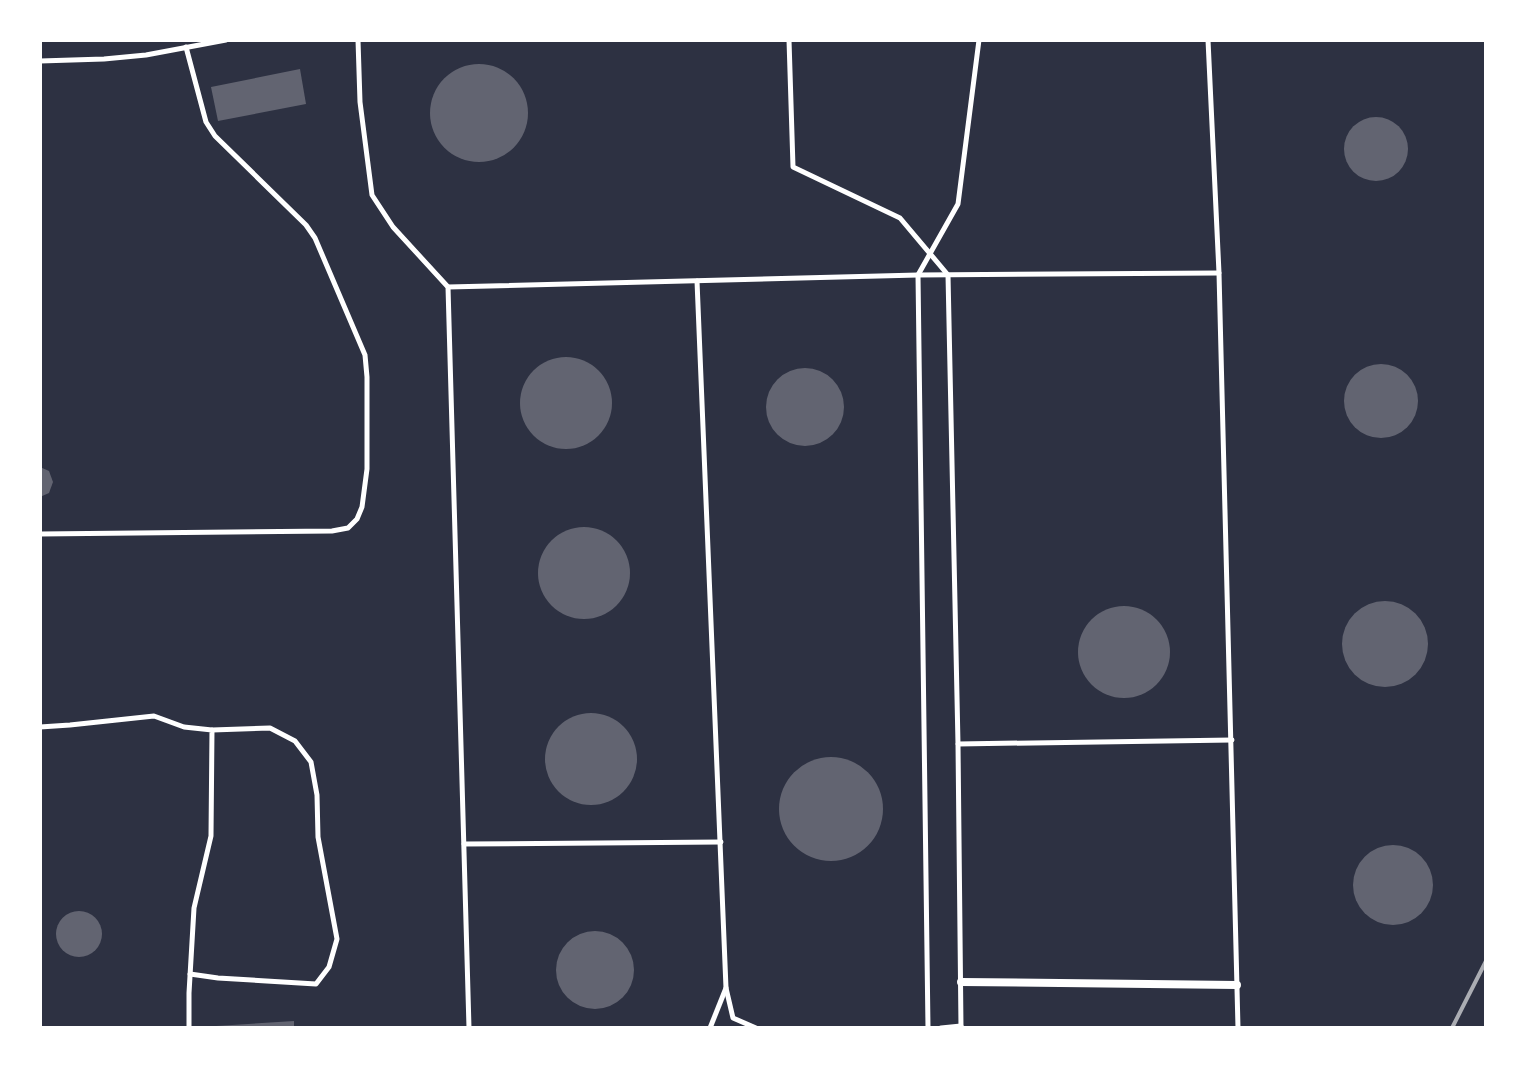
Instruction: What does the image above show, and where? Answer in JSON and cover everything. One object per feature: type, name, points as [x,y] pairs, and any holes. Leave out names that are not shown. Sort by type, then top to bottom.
[{"type":"street","points":[[961,982],[1237,985]]},
{"type":"lane","points":[[40,61],[146,55],[226,40]]},
{"type":"lane","points":[[358,40],[360,102],[372,195],[393,227],[448,287],[469,1028]]},
{"type":"lane","points":[[789,40],[793,167],[900,218],[948,275],[961,1027],[941,1028]]},
{"type":"lane","points":[[928,1028],[918,275],[958,204],[979,40]]},
{"type":"lane","points":[[1208,40],[1219,273],[1238,1028]]},
{"type":"lane","points":[[40,534],[332,531],[348,528],[357,519],[362,507],[367,469],[365,355],[315,238],[295,214],[215,136],[206,122],[186,47]]},
{"type":"lane","points":[[448,287],[918,275],[1219,273]]},
{"type":"lane","points":[[697,281],[726,988],[733,1018],[756,1028]]},
{"type":"lane","points":[[40,727],[154,716],[184,727],[212,730],[270,728],[295,741],[311,762],[317,795],[318,837],[337,939],[329,967],[316,984],[190,974]]},
{"type":"lane","points":[[189,1028],[194,908],[211,836],[212,730]]},
{"type":"lane","points":[[958,744],[1232,740]]},
{"type":"lane","points":[[464,844],[721,842]]},
{"type":"lane","points":[[710,1028],[726,988]]},
{"type":"building","points":[[479,64],[498,68],[513,79],[524,94],[528,113],[524,132],[513,147],[498,158],[479,162],[460,158],[445,147],[434,132],[430,113],[434,94],[445,79],[460,68]]},
{"type":"building","points":[[300,69],[306,104],[218,121],[211,87]]},
{"type":"building","points":[[1376,117],[1388,119],[1399,126],[1406,137],[1406,161],[1399,172],[1388,179],[1376,181],[1364,179],[1353,172],[1346,161],[1344,149],[1346,137],[1353,126],[1364,119]]},
{"type":"building","points":[[566,357],[584,361],[599,370],[608,385],[612,403],[608,421],[599,436],[584,445],[566,449],[548,445],[533,436],[524,421],[520,403],[524,385],[533,370],[548,361]]},
{"type":"building","points":[[1381,364],[1402,370],[1412,380],[1418,401],[1412,422],[1402,432],[1381,438],[1360,432],[1350,422],[1344,401],[1350,380],[1360,370]]},
{"type":"building","points":[[797,368],[813,368],[827,374],[838,385],[844,407],[838,429],[827,440],[813,446],[797,446],[783,440],[772,429],[766,415],[766,399],[772,385],[783,374]]},
{"type":"building","points":[[40,467],[49,471],[53,482],[49,493],[40,497]]},
{"type":"building","points":[[584,527],[602,531],[617,540],[626,555],[630,573],[626,591],[617,606],[602,615],[584,619],[566,615],[551,606],[542,591],[538,573],[542,555],[551,540],[566,531]]},
{"type":"building","points":[[1385,601],[1402,604],[1416,613],[1425,627],[1428,644],[1425,661],[1416,675],[1402,684],[1385,687],[1368,684],[1354,675],[1345,661],[1342,644],[1345,627],[1354,613],[1368,604]]},
{"type":"building","points":[[1124,606],[1142,609],[1157,619],[1167,634],[1170,652],[1167,670],[1157,685],[1142,695],[1124,698],[1106,695],[1091,685],[1081,670],[1078,652],[1081,634],[1091,619],[1106,609]]},
{"type":"building","points":[[591,713],[609,717],[624,726],[633,741],[637,759],[633,777],[624,792],[609,801],[591,805],[573,801],[558,792],[549,777],[545,759],[549,741],[558,726],[573,717]]},
{"type":"building","points":[[831,757],[851,761],[868,772],[879,789],[883,809],[879,829],[868,846],[851,857],[831,861],[811,857],[794,846],[783,829],[779,809],[783,789],[794,772],[811,761]]},
{"type":"building","points":[[1393,845],[1408,848],[1421,857],[1430,870],[1433,885],[1430,900],[1421,913],[1408,922],[1393,925],[1378,922],[1365,913],[1356,900],[1353,885],[1356,870],[1365,857],[1378,848]]},
{"type":"building","points":[[79,911],[95,918],[102,934],[95,950],[79,957],[63,950],[56,934],[63,918]]},
{"type":"building","points":[[587,931],[603,931],[617,937],[628,948],[634,970],[628,992],[617,1003],[603,1009],[587,1009],[573,1003],[562,992],[556,978],[556,962],[562,948],[573,937]]},
{"type":"building","points":[[294,1021],[294,1028],[216,1028],[216,1026]]},
{"type":"railway","points":[[1452,1028],[1486,961]]}]
